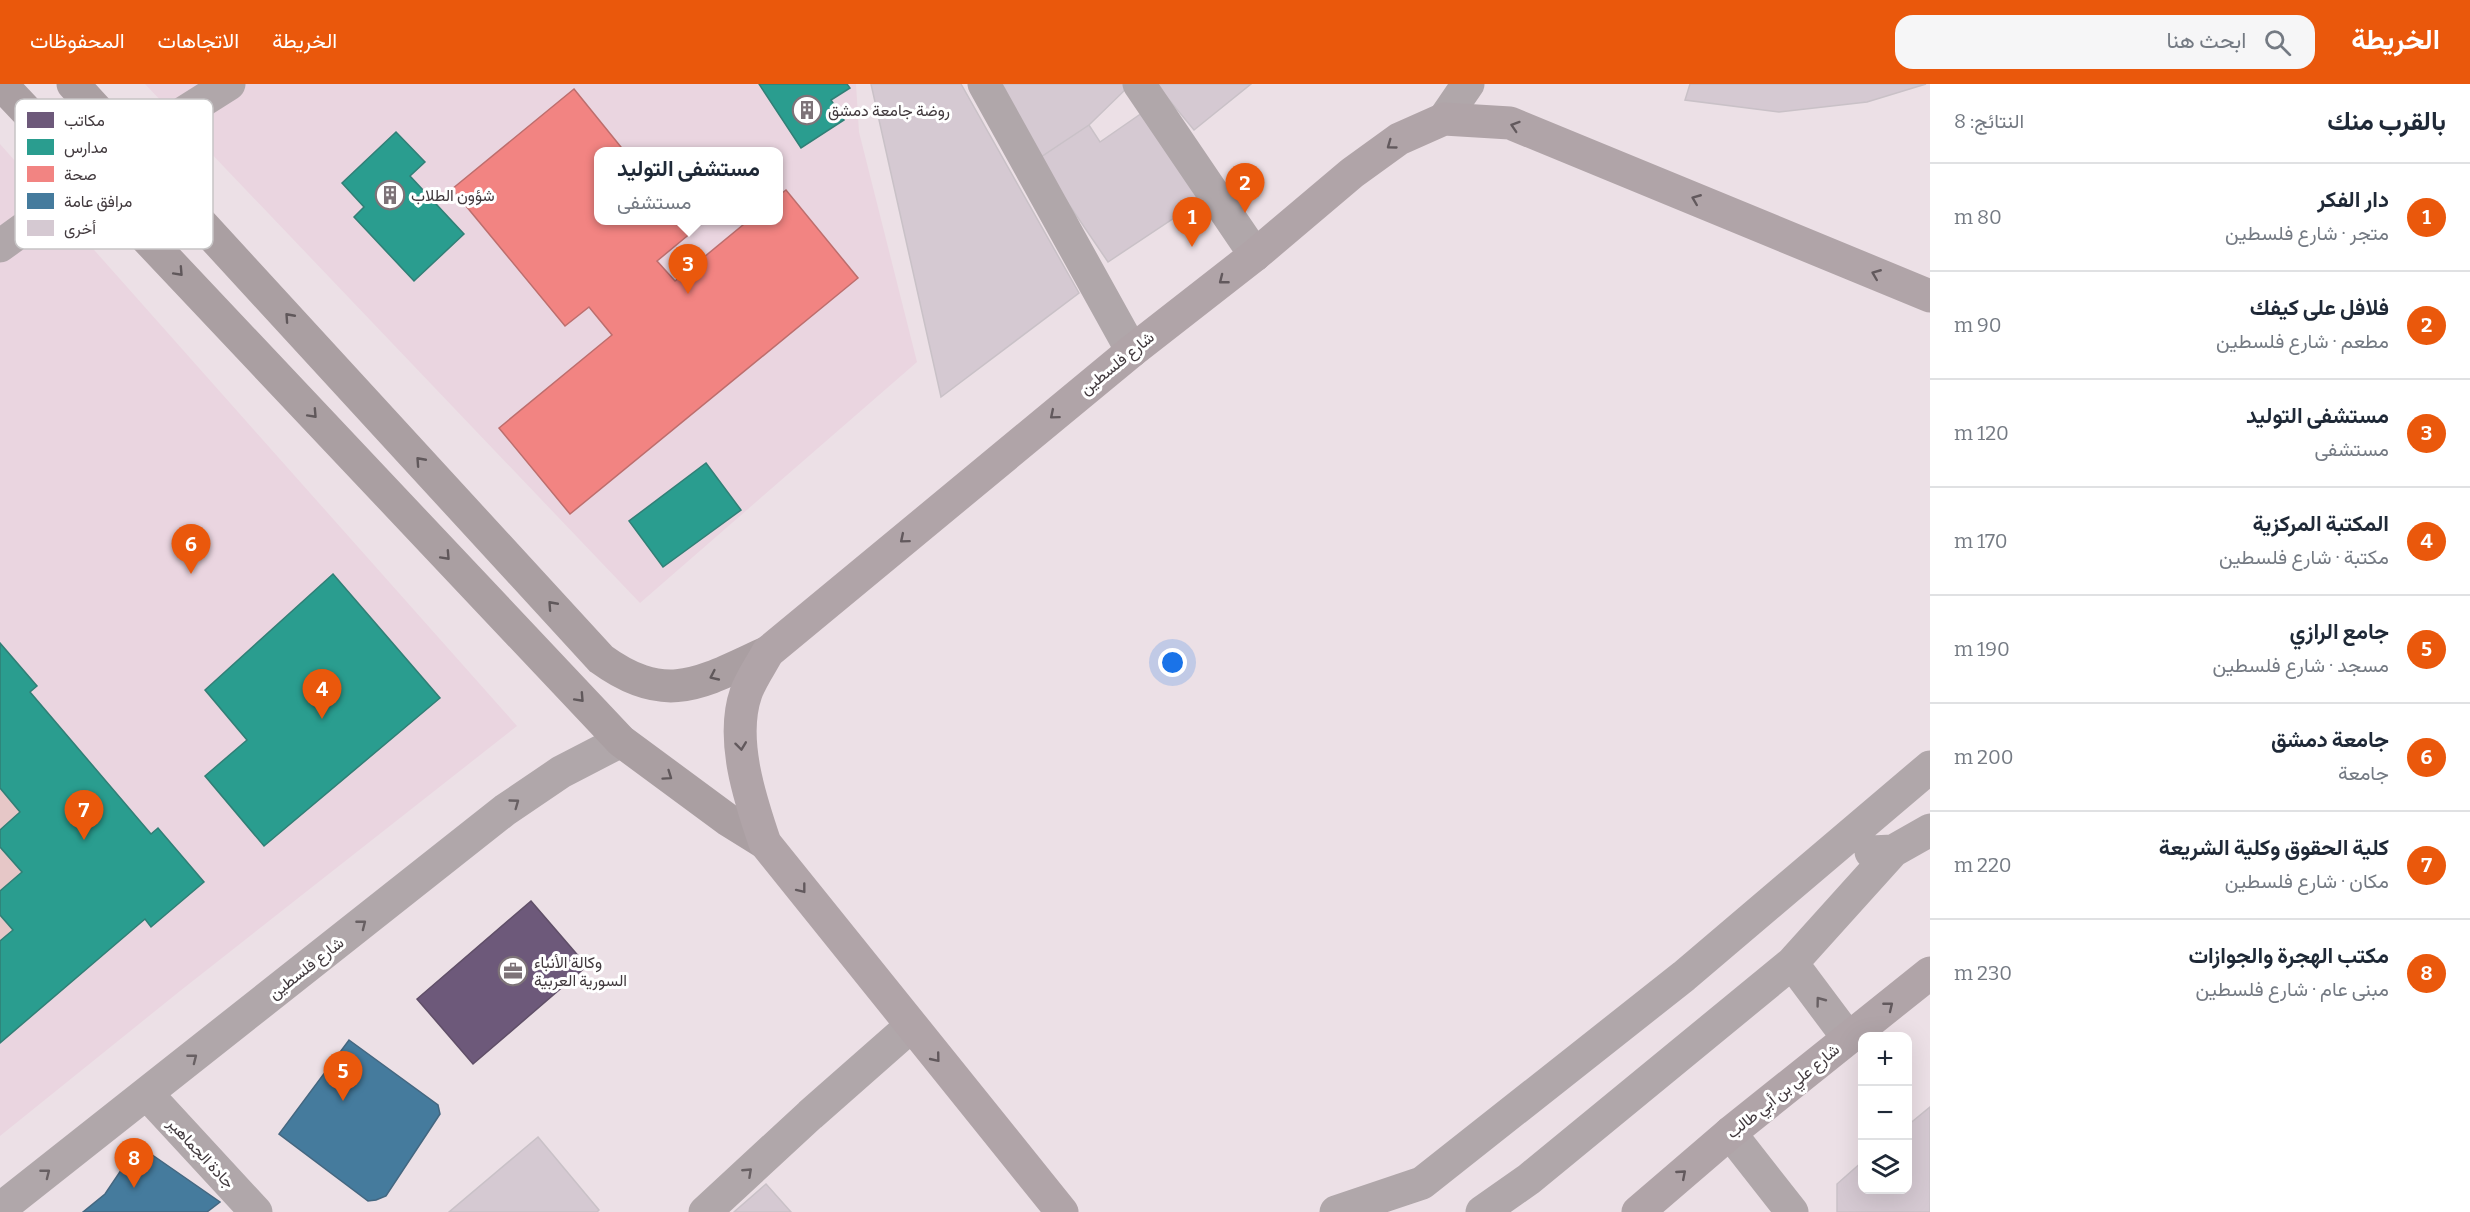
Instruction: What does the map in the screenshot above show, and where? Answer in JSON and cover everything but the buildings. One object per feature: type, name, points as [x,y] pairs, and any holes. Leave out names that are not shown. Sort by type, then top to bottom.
[{"type":"highway","name":"شارع فلسطين","points":[[768,652],[1132,351],[1255,255],[1352,173],[1400,139],[1444,119]]},
{"type":"highway","points":[[1444,119],[1510,123],[1930,296]]},
{"type":"highway","points":[[768,652],[746,694],[739,739],[754,809],[765,843],[1062,1212]]},
{"type":"highway","name":"شارع علي بن أبي طالب","points":[[1638,1212],[1730,1133],[1930,973]]},
{"type":"main road","points":[[2,84],[17,99]]},
{"type":"main road","points":[[213,234],[601,659],[637,681],[678,686],[699,683],[768,652]]},
{"type":"main road","points":[[157,249],[621,741],[728,820],[765,843]]},
{"type":"street","points":[[205,99],[229,84]]},
{"type":"street","points":[[984,84],[1132,351]]},
{"type":"street","points":[[1139,84],[1255,255]]},
{"type":"street","points":[[1444,119],[1468,84]]},
{"type":"street","points":[[0,246],[15,235]]},
{"type":"street","name":"شارع فلسطين","points":[[0,1209],[514,804],[561,772],[621,741]]},
{"type":"street","points":[[1336,1212],[1422,1183],[1684,976],[1930,767]]},
{"type":"street","points":[[1482,1212],[1529,1179],[1792,963],[1893,851],[1930,830]]},
{"type":"street","points":[[1828,854],[1893,851]]},
{"type":"street","points":[[1792,963],[1848,1038]]},
{"type":"street","points":[[705,1212],[910,1026]]},
{"type":"street","name":"جادة الجماهير","points":[[147,1094],[256,1212]]},
{"type":"street","points":[[1730,1133],[1792,1212]]},
{"type":"shaded area","points":[[145,84],[856,84],[859,132],[917,362],[640,603],[213,155],[213,99],[159,99]]},
{"type":"shaded area","points":[[0,144],[15,161],[15,249],[93,249],[517,726],[0,1136]]},
{"type":"shaded area","points":[[0,788],[20,812],[0,830]]},
{"type":"shaded area","points":[[0,847],[22,872],[0,891]]},
{"type":"shaded area","points":[[0,915],[13,930],[0,941]]},
{"type":"place","name":"روضة جامعة دمشق","points":[[807,110]]},
{"type":"place","name":"شؤون الطلاب","points":[[390,195]]},
{"type":"place","name":"فلافل على كيفك","points":[[1245,213]]},
{"type":"place","name":"دار الفكر","points":[[1192,247]]},
{"type":"place","name":"مستشفى التوليد","points":[[688,294]]},
{"type":"place","name":"جامعة دمشق","points":[[191,574]]},
{"type":"place","name":"المكتبة المركزية","points":[[322,719]]},
{"type":"place","name":"كلية الحقوق وكلية الشريعة","points":[[84,840]]},
{"type":"place","name":"وكالة الأنباء السورية العربية","points":[[513,971]]},
{"type":"place","name":"جامع الرازي","points":[[343,1101]]},
{"type":"place","name":"مكتب الهجرة والجوازات","points":[[134,1188]]}]
